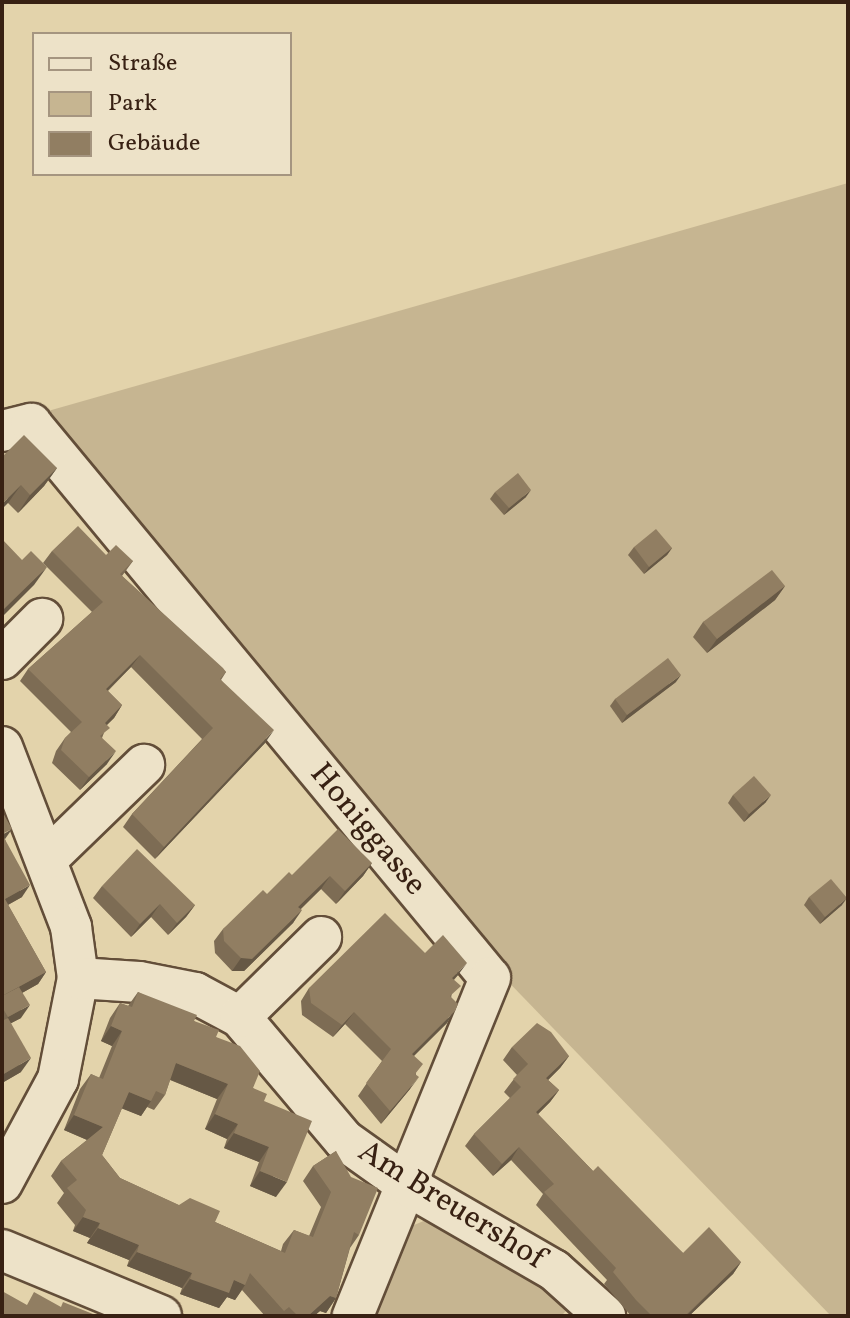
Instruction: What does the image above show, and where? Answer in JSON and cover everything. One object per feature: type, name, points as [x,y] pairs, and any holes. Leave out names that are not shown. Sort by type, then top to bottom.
[{"type":"street","name":"Honiggasse","points":[[2,431],[31,424],[490,978],[410,1187],[353,1316]]},
{"type":"street","points":[[2,659],[42,619]]},
{"type":"street","points":[[2,747],[48,858],[71,927],[78,978],[58,1079],[2,1183]]},
{"type":"street","points":[[48,858],[144,765]]},
{"type":"street","points":[[240,1017],[321,937]]},
{"type":"street","name":"Am Breuershof","points":[[78,978],[139,982],[195,993],[240,1017],[344,1140],[410,1187],[554,1270],[605,1316]]},
{"type":"street","points":[[2,1250],[161,1316]]},
{"type":"green space","points":[[848,183],[848,1316],[831,1316],[496,969],[34,415]]},
{"type":"green space","points":[[426,1220],[438,1221],[509,1264],[569,1308],[561,1316],[365,1316],[407,1228]]},
{"type":"building","points":[[24,435],[57,468],[30,495],[21,485],[2,504],[2,457]]},
{"type":"building","points":[[518,473],[531,490],[509,508],[495,492]]},
{"type":"building","points":[[78,526],[106,555],[116,545],[133,561],[120,574],[223,668],[226,672],[220,679],[274,730],[164,847],[132,814],[213,728],[140,655],[106,689],[122,705],[105,723],[110,728],[100,736],[116,751],[89,777],[61,750],[65,738],[82,722],[28,669],[103,602],[52,551]]},
{"type":"building","points":[[656,529],[672,548],[649,567],[634,547]]},
{"type":"building","points":[[2,539],[22,560],[31,551],[47,567],[4,609],[2,608]]},
{"type":"building","points":[[772,570],[785,586],[717,639],[703,622]]},
{"type":"building","points":[[668,658],[681,675],[627,715],[615,699]]},
{"type":"building","points":[[754,776],[771,795],[749,814],[733,795]]},
{"type":"building","points":[[2,811],[12,829],[2,834]]},
{"type":"building","points":[[338,829],[372,863],[345,891],[330,876],[298,907],[302,910],[252,959],[241,958],[224,941],[223,929],[263,890],[267,894],[289,872],[292,875]]},
{"type":"building","points":[[2,834],[30,885],[5,899],[46,972],[2,996]]},
{"type":"building","points":[[137,849],[195,905],[177,923],[160,904],[140,924],[102,886]]},
{"type":"building","points":[[831,879],[847,898],[825,917],[809,897]]},
{"type":"building","points":[[385,913],[425,953],[443,935],[467,963],[452,978],[461,986],[450,996],[458,1004],[455,1011],[412,1054],[423,1064],[415,1074],[419,1077],[390,1111],[366,1083],[391,1049],[354,1012],[342,1025],[311,1003],[309,988]]},
{"type":"building","points":[[19,987],[30,1005],[8,1017],[2,1007],[2,996]]},
{"type":"building","points":[[138,992],[197,1015],[194,1021],[219,1030],[216,1037],[240,1046],[260,1071],[253,1088],[267,1094],[264,1101],[312,1121],[287,1182],[260,1171],[269,1147],[234,1133],[238,1124],[215,1114],[228,1084],[176,1063],[165,1095],[156,1091],[151,1101],[129,1092],[102,1155],[120,1178],[179,1205],[190,1198],[220,1211],[215,1222],[285,1253],[294,1230],[313,1237],[331,1192],[313,1166],[336,1151],[351,1177],[378,1188],[359,1235],[354,1232],[336,1298],[330,1296],[308,1316],[298,1316],[289,1307],[284,1311],[250,1273],[245,1285],[234,1280],[229,1293],[190,1279],[192,1273],[137,1252],[139,1245],[98,1228],[100,1223],[83,1217],[86,1210],[67,1188],[77,1180],[61,1161],[103,1127],[74,1115],[91,1074],[103,1079],[122,1031],[111,1026],[120,1003],[132,1007]]},
{"type":"building","points":[[8,1018],[31,1058],[2,1075],[2,1021]]},
{"type":"building","points":[[537,1023],[551,1032],[569,1056],[546,1078],[559,1090],[536,1112],[593,1171],[598,1166],[683,1253],[709,1227],[741,1262],[687,1314],[689,1316],[652,1316],[613,1272],[616,1268],[544,1192],[554,1184],[519,1147],[502,1164],[474,1134],[521,1087],[513,1079],[528,1064],[512,1047]]},
{"type":"building","points":[[2,1291],[27,1305],[34,1292],[61,1307],[63,1302],[98,1316],[2,1316]]}]
